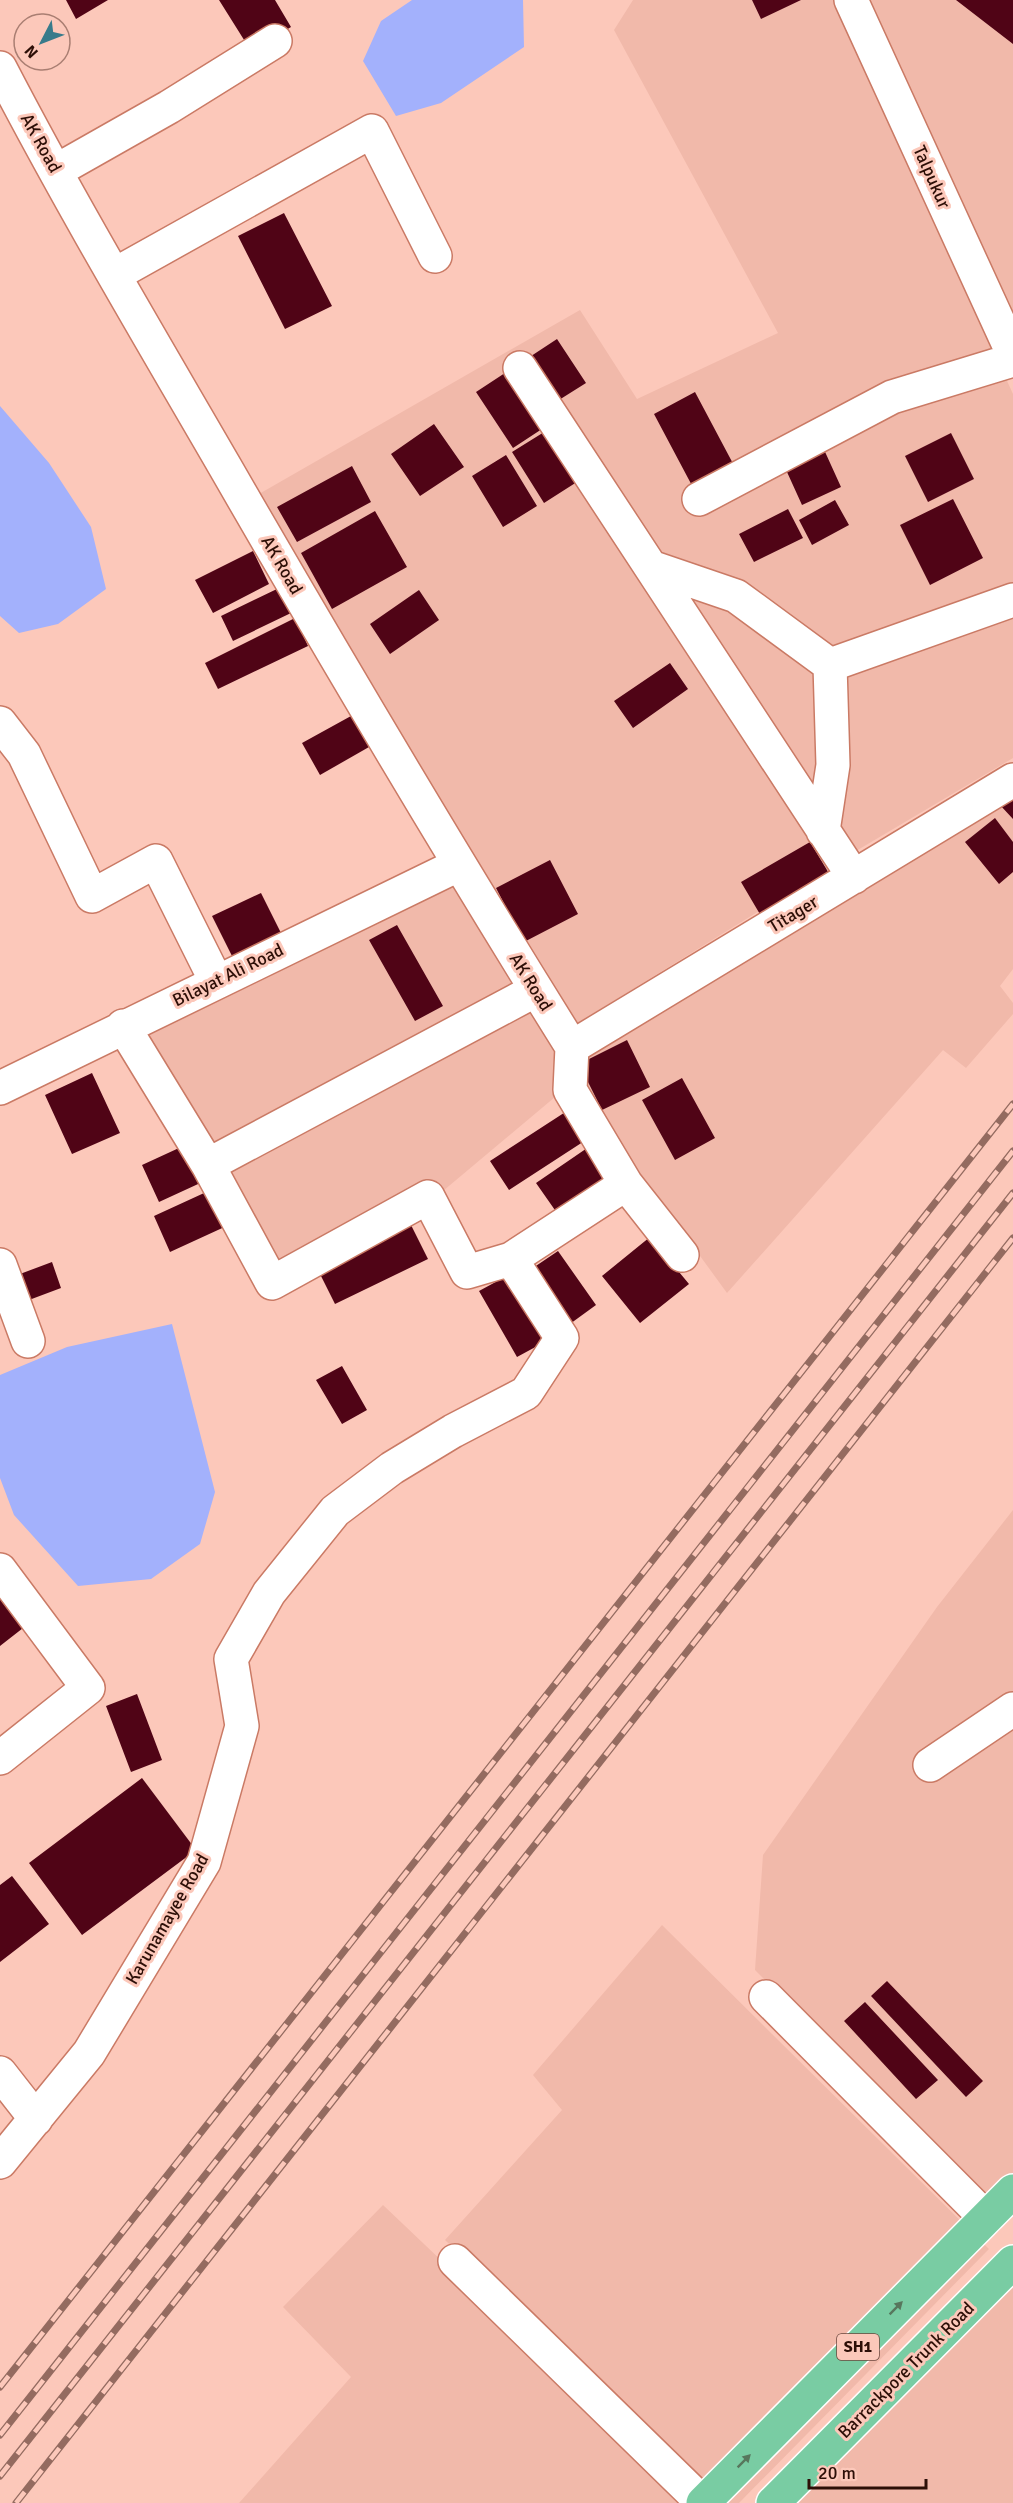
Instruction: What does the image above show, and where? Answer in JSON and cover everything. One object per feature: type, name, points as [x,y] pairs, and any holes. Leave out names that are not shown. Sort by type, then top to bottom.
[{"type":"main road","name":"SH1","points":[[703,2503],[1013,2191]]},
{"type":"main road","name":"Barrackpore Trunk Road","points":[[773,2503],[1013,2262]]},
{"type":"street","name":"Talpukur","points":[[851,0],[1013,354]]},
{"type":"street","points":[[56,171],[168,107],[275,41]]},
{"type":"street","name":"AK Road","points":[[3,82],[458,864],[572,1047]]},
{"type":"street","points":[[114,275],[372,131],[435,256]]},
{"type":"street","points":[[699,499],[892,397],[1013,360]]},
{"type":"street","points":[[520,368],[854,877]]},
{"type":"street","points":[[651,567],[736,596],[830,665]]},
{"type":"street","points":[[830,665],[1013,600]]},
{"type":"street","points":[[823,831],[833,765],[830,665]]},
{"type":"street","points":[[0,723],[24,754],[92,896],[156,861],[216,981]]},
{"type":"street","name":"Titager","points":[[572,1047],[1013,780]]},
{"type":"street","name":"Bilayat Ali Road","points":[[0,1087],[458,864]]},
{"type":"street","points":[[208,1165],[536,990]]},
{"type":"street","points":[[123,1026],[208,1165],[272,1283],[428,1197],[467,1272],[511,1259],[626,1184]]},
{"type":"street","points":[[572,1047],[570,1090],[626,1184],[682,1255]]},
{"type":"street","name":"Karunamayee Road","points":[[0,2162],[89,2053],[204,1862],[242,1726],[231,1659],[269,1593],[336,1511],[392,1468],[526,1393],[562,1338],[511,1259]]},
{"type":"street","points":[[0,1265],[28,1341]]},
{"type":"street","points":[[0,1570],[88,1688],[0,1758]]},
{"type":"street","points":[[930,1765],[1013,1709]]},
{"type":"street","points":[[766,1997],[986,2218]]},
{"type":"street","points":[[0,2073],[36,2119]]},
{"type":"street","points":[[456,2261],[703,2503]]},
{"type":"shaded area","points":[[633,0],[833,0],[1013,394],[1013,758],[856,851],[570,1028],[259,494],[580,310],[637,399],[778,333],[614,30]]},
{"type":"shaded area","points":[[864,0],[1013,0],[1013,315]]},
{"type":"shaded area","points":[[1013,792],[1013,969],[1000,986],[1013,1003],[1013,1014],[966,1068],[943,1050],[727,1293],[583,1095],[586,1058]]},
{"type":"shaded area","points":[[453,881],[560,1055],[555,1097],[437,1196],[282,1267],[129,1036]]},
{"type":"shaded area","points":[[1013,1510],[1013,2215],[1005,2223],[755,1970],[763,1855],[937,1607]]},
{"type":"shaded area","points":[[662,1925],[989,2249],[739,2503],[722,2503],[445,2240],[562,2110],[533,2075]]},
{"type":"shaded area","points":[[383,2205],[444,2263],[677,2503],[239,2503],[351,2377],[283,2307]]},
{"type":"shaded area","points":[[1013,2284],[1013,2503],[793,2503]]},
{"type":"water","points":[[412,0],[523,0],[524,47],[441,103],[396,116],[363,61],[381,21]]},
{"type":"water","points":[[0,406],[49,463],[91,527],[106,589],[58,624],[19,633],[0,616]]},
{"type":"water","points":[[172,1324],[215,1492],[200,1544],[151,1579],[78,1586],[14,1515],[0,1478],[0,1375],[67,1347]]},
{"type":"building","points":[[66,0],[108,0],[76,19]]},
{"type":"building","points":[[219,0],[275,0],[291,27],[251,51]]},
{"type":"building","points":[[752,0],[801,0],[761,19]]},
{"type":"building","points":[[956,0],[1013,0],[1013,44]]},
{"type":"building","points":[[284,213],[332,306],[285,329],[238,236]]},
{"type":"building","points":[[557,339],[586,383],[551,405],[522,362]]},
{"type":"building","points":[[508,371],[545,427],[513,448],[476,392]]},
{"type":"building","points":[[695,392],[738,473],[697,495],[654,414]]},
{"type":"building","points":[[434,424],[464,467],[420,496],[391,454]]},
{"type":"building","points":[[549,429],[580,480],[544,503],[512,452]]},
{"type":"building","points":[[951,433],[974,479],[928,502],[905,456]]},
{"type":"building","points":[[821,443],[841,487],[802,505],[782,461]]},
{"type":"building","points":[[506,455],[537,506],[503,527],[472,476]]},
{"type":"building","points":[[352,466],[371,502],[297,542],[277,507]]},
{"type":"building","points":[[953,499],[983,558],[930,585],[900,525]]},
{"type":"building","points":[[835,500],[849,525],[812,545],[799,520]]},
{"type":"building","points":[[788,509],[803,538],[754,562],[739,534]]},
{"type":"building","points":[[375,511],[407,567],[332,609],[301,553]]},
{"type":"building","points":[[253,551],[269,584],[213,613],[195,580]]},
{"type":"building","points":[[279,588],[291,613],[233,641],[221,616]]},
{"type":"building","points":[[419,590],[439,620],[390,654],[370,624]]},
{"type":"building","points":[[295,618],[308,646],[218,689],[205,663]]},
{"type":"building","points":[[670,663],[688,689],[633,728],[614,701]]},
{"type":"building","points":[[351,716],[369,747],[320,775],[302,743]]},
{"type":"building","points":[[1013,798],[1013,819],[1000,805]]},
{"type":"building","points":[[995,818],[1013,842],[1013,872],[999,884],[965,842]]},
{"type":"building","points":[[810,842],[830,875],[761,916],[741,882]]},
{"type":"building","points":[[550,860],[578,914],[524,942],[496,888]]},
{"type":"building","points":[[261,893],[282,935],[233,958],[212,916]]},
{"type":"building","points":[[397,925],[443,1006],[415,1021],[369,940]]},
{"type":"building","points":[[627,1040],[650,1087],[602,1110],[579,1064]]},
{"type":"building","points":[[92,1073],[120,1133],[72,1154],[45,1095]]},
{"type":"building","points":[[682,1078],[715,1138],[675,1160],[642,1100]]},
{"type":"building","points":[[570,1109],[589,1138],[509,1190],[490,1161]]},
{"type":"building","points":[[192,1142],[209,1179],[159,1202],[142,1165]]},
{"type":"building","points":[[593,1144],[614,1175],[557,1213],[536,1183]]},
{"type":"building","points":[[215,1188],[231,1224],[170,1252],[154,1216]]},
{"type":"building","points":[[408,1219],[428,1259],[335,1304],[315,1264]]},
{"type":"building","points":[[650,1237],[689,1284],[640,1323],[602,1276]]},
{"type":"building","points":[[558,1251],[596,1305],[563,1329],[524,1274]]},
{"type":"building","points":[[52,1262],[61,1288],[29,1300],[20,1274]]},
{"type":"building","points":[[514,1272],[552,1338],[517,1357],[479,1291]]},
{"type":"building","points":[[342,1366],[367,1410],[342,1424],[316,1380]]},
{"type":"building","points":[[0,1582],[32,1621],[0,1646]]},
{"type":"building","points":[[137,1694],[162,1760],[131,1772],[106,1706]]},
{"type":"building","points":[[142,1778],[196,1850],[82,1935],[29,1863]]},
{"type":"building","points":[[12,1876],[49,1924],[0,1962],[0,1885]]},
{"type":"building","points":[[887,1981],[983,2081],[966,2097],[871,1996]]},
{"type":"building","points":[[865,2002],[938,2080],[916,2099],[844,2021]]},
{"type":"railway","points":[[0,2387],[1013,1104]]},
{"type":"railway","points":[[0,2435],[1013,1151]]},
{"type":"railway","points":[[0,2476],[1013,1193]]},
{"type":"railway","points":[[16,2503],[1013,1238]]}]
